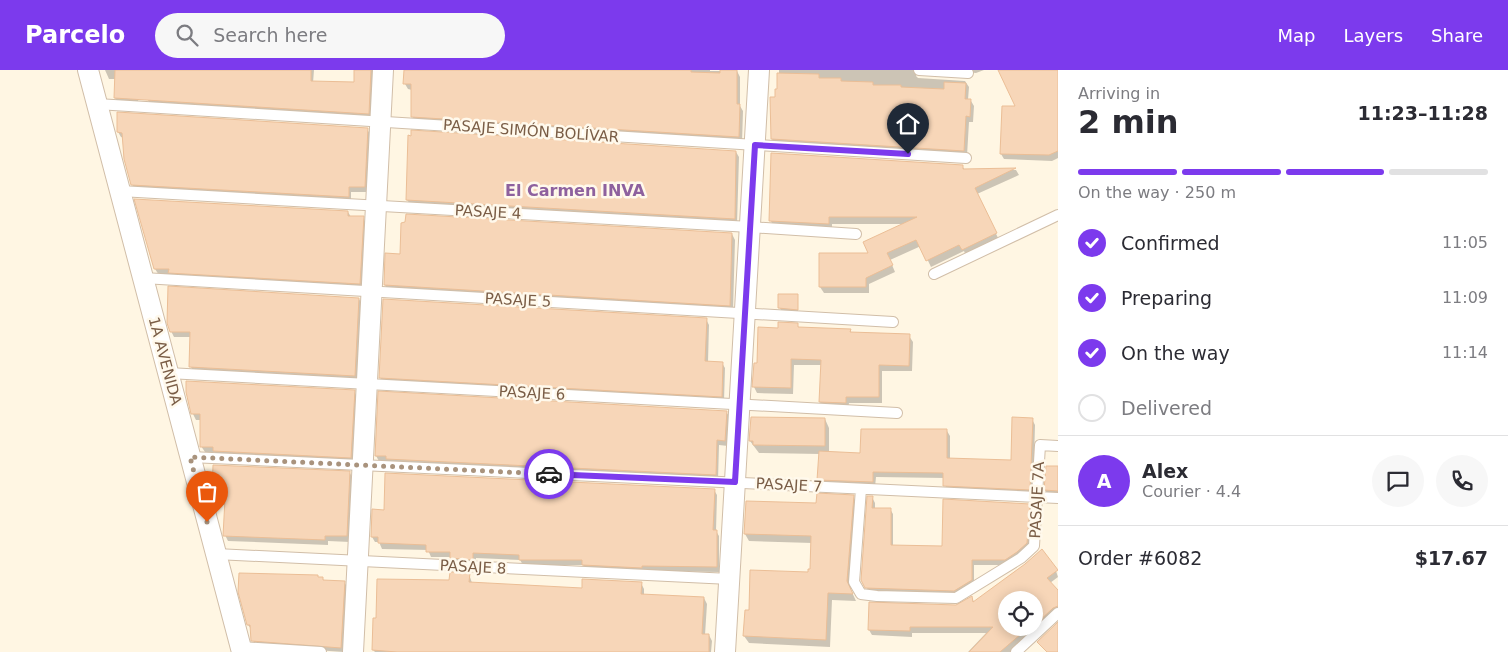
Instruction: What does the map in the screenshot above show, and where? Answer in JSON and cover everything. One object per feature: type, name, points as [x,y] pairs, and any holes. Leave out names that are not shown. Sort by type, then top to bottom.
[{"type":"street","name":"1A AVENIDA","points":[[88,70],[241,650]]},
{"type":"street","points":[[353,652],[383,70]]},
{"type":"street","points":[[725,652],[759,70]]},
{"type":"lane","points":[[919,70],[968,73]]},
{"type":"lane","name":"PASAJE SIMÓN BOLÍVAR","points":[[97,104],[966,158]]},
{"type":"lane","name":"PASAJE 4","points":[[120,191],[856,234]]},
{"type":"lane","points":[[934,274],[1058,215]]},
{"type":"lane","name":"PASAJE 5","points":[[143,278],[893,322]]},
{"type":"lane","name":"PASAJE 6","points":[[168,373],[897,413]]},
{"type":"lane","name":"PASAJE 7A","points":[[862,488],[854,582],[861,594],[956,598],[1021,558],[1034,546],[1040,445],[1058,446]]},
{"type":"lane","name":"PASAJE 7","points":[[190,457],[1058,498]]},
{"type":"lane","name":"PASAJE 8","points":[[216,554],[730,579]]},
{"type":"lane","points":[[1016,652],[1058,613]]},
{"type":"lane","points":[[241,650],[321,652]]},
{"type":"building","points":[[115,70],[311,70],[311,81],[354,82],[354,70],[371,70],[369,114],[114,98]]},
{"type":"building","points":[[404,70],[691,70],[691,72],[720,73],[720,70],[737,70],[737,104],[740,104],[739,137],[411,117],[411,84],[403,84]]},
{"type":"building","points":[[998,70],[1058,70],[1058,151],[1049,155],[1000,154],[1002,106],[1015,106]]},
{"type":"building","points":[[777,73],[819,74],[819,78],[841,78],[841,81],[873,82],[873,85],[901,85],[901,87],[944,89],[944,82],[966,83],[965,99],[971,99],[970,117],[966,116],[964,151],[771,139],[770,97],[775,97]]},
{"type":"building","points":[[117,112],[368,128],[365,187],[349,187],[349,197],[131,185],[124,159],[122,133],[117,132]]},
{"type":"building","points":[[411,130],[736,151],[735,219],[406,200],[408,135],[411,136]]},
{"type":"building","points":[[771,153],[963,165],[963,169],[1016,168],[975,188],[997,233],[962,250],[959,245],[926,261],[916,240],[887,253],[893,265],[866,278],[866,287],[819,287],[819,253],[868,253],[863,242],[917,217],[829,217],[829,224],[769,221]]},
{"type":"building","points":[[134,199],[348,211],[348,216],[364,216],[360,284],[168,273],[169,269],[154,269]]},
{"type":"building","points":[[406,214],[732,233],[730,306],[384,285],[385,253],[400,254],[401,223],[405,222]]},
{"type":"building","points":[[168,286],[359,298],[355,376],[189,367],[190,332],[170,332],[167,323]]},
{"type":"building","points":[[778,294],[798,294],[798,310],[778,308]]},
{"type":"building","points":[[383,299],[707,318],[705,361],[723,362],[722,397],[379,378]]},
{"type":"building","points":[[778,322],[798,323],[798,327],[851,329],[850,332],[910,334],[909,366],[879,365],[879,397],[846,397],[846,403],[819,402],[821,360],[791,359],[791,388],[752,387],[754,363],[757,363],[758,327],[778,328]]},
{"type":"building","points":[[186,381],[355,390],[351,458],[213,451],[213,447],[200,447],[200,414],[191,414],[186,392]]},
{"type":"building","points":[[378,391],[727,411],[725,441],[717,440],[716,475],[386,459],[386,456],[375,456]]},
{"type":"building","points":[[751,417],[825,418],[825,446],[753,445],[753,441],[749,441]]},
{"type":"building","points":[[1012,417],[1033,418],[1030,490],[943,486],[943,473],[873,472],[873,482],[817,480],[819,451],[860,453],[861,429],[947,429],[947,458],[1011,460]]},
{"type":"building","points":[[213,465],[350,471],[347,536],[325,536],[325,540],[223,536],[225,499],[214,499],[212,493]]},
{"type":"building","points":[[1046,466],[1058,466],[1058,491],[1044,490]]},
{"type":"building","points":[[385,473],[715,489],[713,530],[717,530],[717,567],[642,566],[642,568],[582,565],[582,560],[519,560],[519,555],[473,553],[473,560],[450,558],[450,552],[426,552],[426,545],[378,543],[378,537],[371,537],[372,509],[384,510]]},
{"type":"building","points":[[817,493],[854,495],[847,581],[853,594],[828,593],[826,640],[743,636],[745,610],[749,610],[750,570],[808,572],[808,569],[810,569],[811,536],[744,534],[746,501],[816,503]]},
{"type":"building","points":[[867,496],[873,496],[872,508],[891,508],[891,545],[942,546],[943,499],[1030,504],[1027,543],[1005,560],[972,560],[972,580],[954,591],[865,588],[861,580]]},
{"type":"building","points":[[1042,549],[1058,570],[1047,578],[1058,590],[1058,606],[1043,617],[1043,591],[998,591],[998,636],[1019,636],[1000,652],[969,652],[993,627],[910,627],[910,631],[868,630],[869,602],[956,605],[972,596],[973,602],[1025,564]]},
{"type":"building","points":[[450,572],[470,573],[469,582],[582,588],[582,579],[642,582],[641,594],[704,597],[702,634],[709,634],[709,652],[397,652],[372,650],[373,618],[376,618],[377,579],[449,580]]},
{"type":"building","points":[[239,573],[318,575],[318,577],[323,577],[323,580],[345,581],[341,648],[251,641],[250,625],[247,625],[238,592]]},
{"type":"building","points":[[1058,622],[1058,652],[1047,652],[1037,642]]},
{"type":"way so far","points":[[207,522],[190,457],[549,474]]},
{"type":"district","name":"El Carmen INVA","points":[[575,190]]},
{"type":"route","points":[[549,474],[735,482],[755,145],[908,154]]}]
